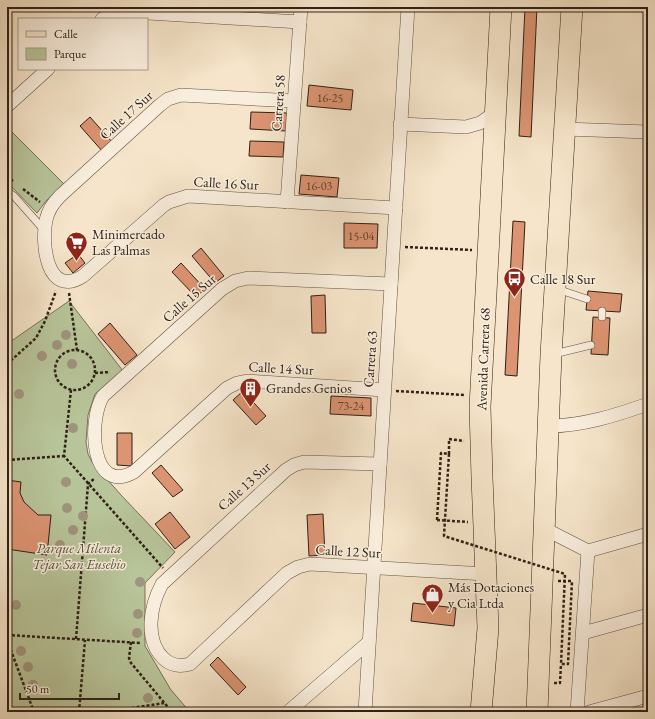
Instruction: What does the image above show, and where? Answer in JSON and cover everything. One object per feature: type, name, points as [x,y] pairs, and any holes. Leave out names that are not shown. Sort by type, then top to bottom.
[{"type":"main road","name":"Avenida Carrera 68","points":[[482,712],[488,628],[482,477],[481,396],[501,7]]},
{"type":"main road","points":[[538,712],[551,355],[572,7]]},
{"type":"street","name":"Carrera 58","points":[[287,202],[302,7]]},
{"type":"street","name":"Carrera 63","points":[[365,712],[408,7]]},
{"type":"street","points":[[104,18],[112,14],[131,12],[300,22]]},
{"type":"street","points":[[7,106],[47,70]]},
{"type":"street","name":"Calle 17 Sur","points":[[50,210],[60,196],[168,99],[181,95],[294,101]]},
{"type":"street","points":[[400,124],[466,127],[480,123],[496,112]]},
{"type":"street","points":[[565,129],[648,132]]},
{"type":"street","name":"Calle 16 Sur","points":[[63,281],[75,281],[83,276],[159,209],[173,200],[188,196],[396,208]]},
{"type":"street","points":[[50,210],[46,219],[44,230],[47,261],[52,272],[63,281]]},
{"type":"street","name":"Calle 15 Sur","points":[[114,476],[105,470],[101,464],[94,444],[94,428],[98,404],[103,396],[222,289],[235,281],[248,278],[391,284]]},
{"type":"street","name":"Calle 14 Sur","points":[[114,476],[127,476],[134,472],[227,388],[237,383],[247,381],[384,390]]},
{"type":"street","points":[[549,426],[576,424],[648,404]]},
{"type":"street","name":"Calle 13 Sur","points":[[154,643],[151,630],[154,605],[157,593],[162,584],[286,470],[294,465],[304,462],[380,464]]},
{"type":"street","points":[[545,529],[588,552],[648,534]]},
{"type":"street","points":[[577,712],[588,552]]},
{"type":"street","name":"Calle 12 Sur","points":[[154,643],[158,652],[165,660],[174,666],[190,664],[287,573],[310,564],[374,569],[486,574]]},
{"type":"street","points":[[583,633],[648,615]]},
{"type":"street","points":[[288,712],[369,642]]},
{"type":"street","points":[[588,712],[648,696]]},
{"type":"lane","points":[[7,191],[14,196],[44,230]]},
{"type":"lane","points":[[555,289],[587,299]]},
{"type":"lane","points":[[551,355],[591,345]]},
{"type":"path","points":[[7,177],[13,182]]},
{"type":"path","points":[[19,186],[50,210]]},
{"type":"path","points":[[393,247],[488,251]]},
{"type":"path","points":[[63,281],[77,350]]},
{"type":"path","points":[[7,364],[36,338],[63,281]]},
{"type":"path","points":[[71,350],[77,350],[84,351],[93,360],[95,373],[93,380],[89,384],[83,388],[71,390],[60,382],[56,376],[56,363],[64,353],[71,350]]},
{"type":"path","points":[[71,390],[64,456],[170,576]]},
{"type":"path","points":[[384,390],[481,396]]},
{"type":"path","points":[[449,439],[444,536],[565,574],[560,683],[554,683]]},
{"type":"path","points":[[449,454],[441,454],[437,520],[469,522]]},
{"type":"path","points":[[7,460],[64,456]]},
{"type":"path","points":[[76,639],[88,484]]},
{"type":"path","points":[[558,581],[572,581],[568,664],[561,664]]},
{"type":"path","points":[[7,635],[154,643]]},
{"type":"path","points":[[7,640],[34,712]]},
{"type":"path","points":[[79,712],[85,640]]},
{"type":"path","points":[[130,642],[129,658],[131,663],[172,712]]},
{"type":"path","points":[[107,712],[165,703]]},
{"type":"green space","points":[[7,127],[64,184],[46,201],[37,213],[7,182]]},
{"type":"green space","name":"Parque Milenta Tejar San Eusebio","points":[[69,301],[123,371],[95,394],[88,415],[86,442],[88,454],[92,462],[121,495],[175,552],[145,583],[145,646],[171,690],[190,712],[7,712],[7,344]]},
{"type":"building","points":[[525,7],[537,7],[531,137],[519,136]]},
{"type":"building","points":[[309,85],[353,90],[351,110],[307,106]]},
{"type":"building","points":[[251,112],[287,113],[286,131],[250,129]]},
{"type":"building","points":[[90,117],[113,143],[103,152],[80,126]]},
{"type":"building","points":[[250,141],[284,142],[283,157],[249,156]]},
{"type":"building","points":[[301,175],[339,178],[337,197],[299,194]]},
{"type":"building","name":"Calle 18 Sur","points":[[513,221],[525,222],[517,376],[505,375]]},
{"type":"building","points":[[344,223],[378,224],[377,248],[344,248]]},
{"type":"building","points":[[201,248],[224,276],[215,283],[192,256]]},
{"type":"building","points":[[78,254],[85,263],[73,273],[65,263]]},
{"type":"building","points":[[181,263],[205,289],[196,297],[172,272]]},
{"type":"building","points":[[588,291],[622,294],[620,312],[586,310]]},
{"type":"building","points":[[325,295],[326,333],[312,333],[311,296]]},
{"type":"building","points":[[593,317],[610,318],[608,355],[591,354]]},
{"type":"building","points":[[110,323],[137,355],[125,365],[98,334]]},
{"type":"building","name":"Grandes Genios","points":[[243,391],[266,416],[256,425],[233,400]]},
{"type":"building","points":[[331,396],[371,398],[371,416],[330,414]]},
{"type":"building","points":[[117,433],[132,433],[132,466],[117,465]]},
{"type":"building","points":[[161,465],[183,490],[173,497],[152,473]]},
{"type":"building","points":[[7,480],[21,482],[20,493],[24,502],[38,515],[51,515],[47,555],[7,549]]},
{"type":"building","points":[[170,512],[190,537],[175,549],[155,524]]},
{"type":"building","points":[[323,514],[325,555],[309,556],[307,515]]},
{"type":"building","name":"Más Dotaciones y Cia Ltda","points":[[413,603],[456,608],[454,626],[411,621]]},
{"type":"building","points":[[218,657],[246,687],[238,695],[210,665]]},
{"type":"place","name":"Minimercado Las Palmas","points":[[76,262]]},
{"type":"place","name":"Calle 18 Sur","points":[[515,298]]},
{"type":"place","name":"Grandes Genios","points":[[250,408]]},
{"type":"place","name":"Más Dotaciones y Cia Ltda","points":[[433,614]]}]
